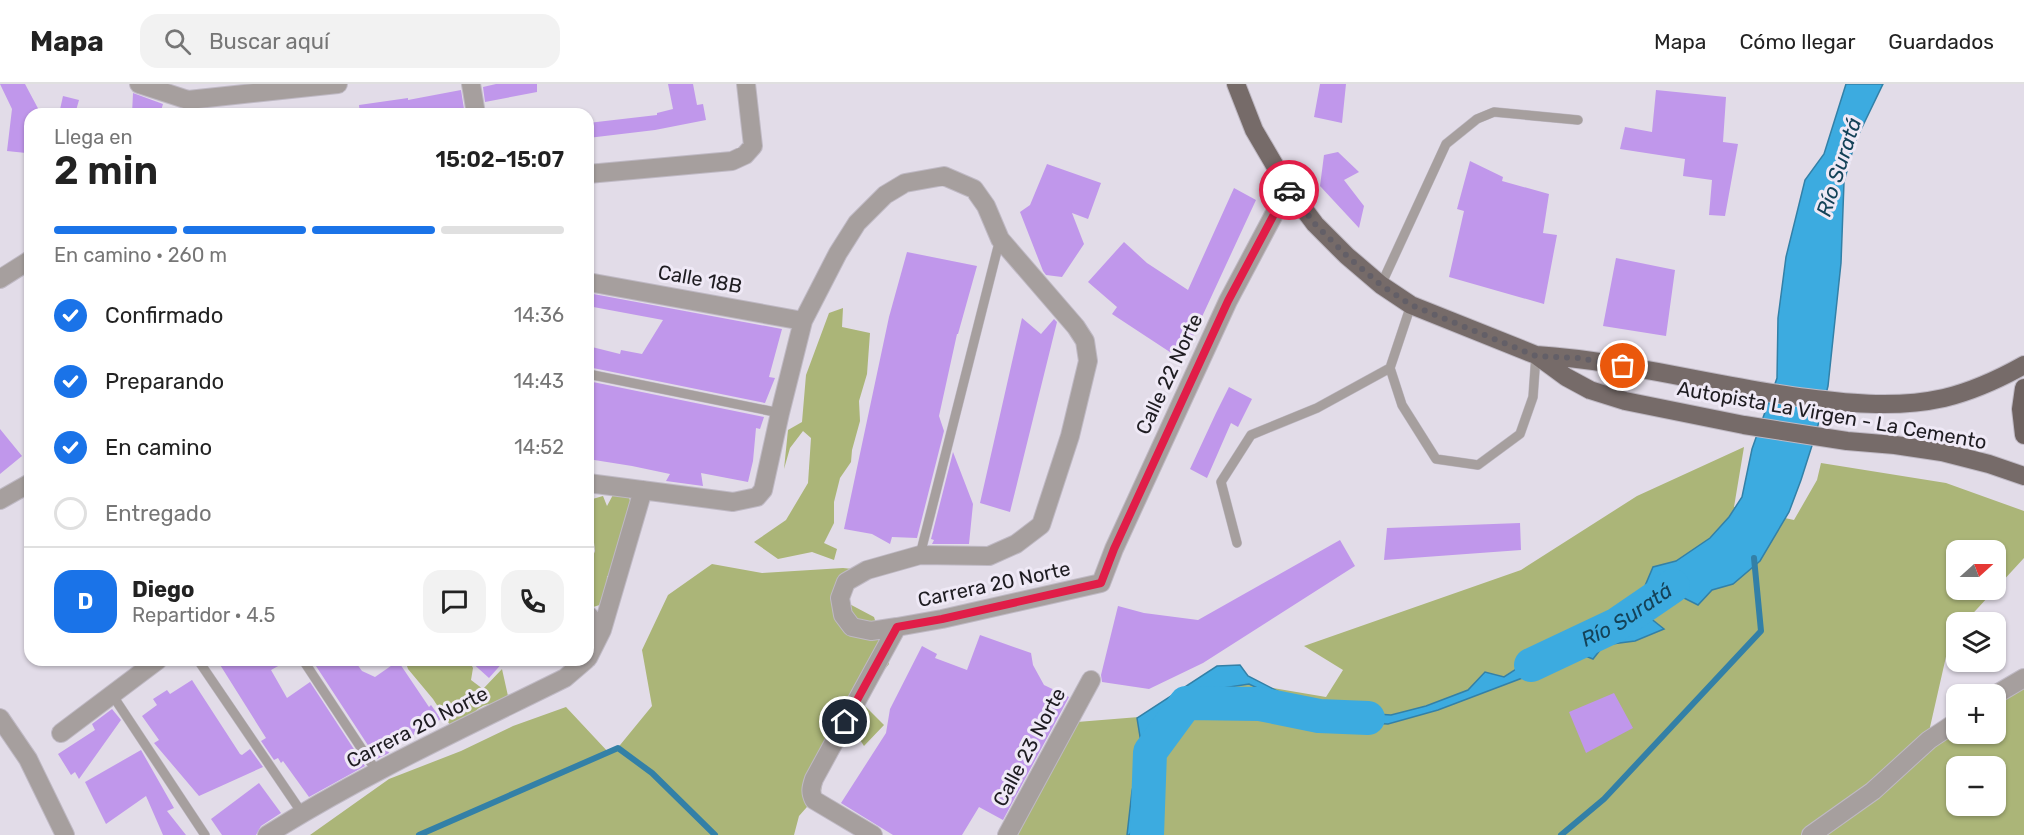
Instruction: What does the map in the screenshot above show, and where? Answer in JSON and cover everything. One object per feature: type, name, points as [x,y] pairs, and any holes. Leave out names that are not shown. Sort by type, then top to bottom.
[{"type":"highway","points":[[2024,388],[2021,409],[2024,435]]},
{"type":"main road","name":"Autopista La Virgen - La Cemento","points":[[1236,84],[1254,130],[1288,188],[1323,232],[1347,256],[1381,285],[1411,305],[1536,356],[1590,390],[1626,401],[1846,441],[1942,452],[2024,476]]},
{"type":"main road","name":"Autopista La Virgen - La Cemento","points":[[1536,356],[1579,358],[1755,392],[1839,402],[1892,405],[1944,398],[1993,381],[2024,364]]},
{"type":"street","points":[[139,84],[189,107],[338,84]]},
{"type":"street","points":[[471,84],[475,108]]},
{"type":"street","points":[[594,173],[732,161],[745,155],[753,146],[746,84]]},
{"type":"street","points":[[594,484],[733,502],[757,497],[763,490],[803,321],[838,253],[857,223],[885,195],[905,183],[944,176],[974,189],[986,206],[1000,239],[1076,327],[1085,341],[1088,361],[1072,425],[1041,525],[1017,544],[990,556],[920,555]]},
{"type":"street","name":"Calle 22 Norte","points":[[1101,583],[1114,549],[1228,301],[1288,188]]},
{"type":"street","points":[[0,279],[24,264]]},
{"type":"street","name":"Calle 18B","points":[[594,283],[803,321]]},
{"type":"street","points":[[0,500],[24,486]]},
{"type":"street","name":"Carrera 20 Norte","points":[[594,645],[602,630],[643,490]]},
{"type":"street","name":"Carrera 20 Norte","points":[[920,555],[867,570],[846,582],[840,598],[843,615],[852,627],[872,630],[897,627],[1101,583]]},
{"type":"street","points":[[594,621],[602,630]]},
{"type":"street","points":[[873,835],[814,800],[811,789],[814,779],[897,627]]},
{"type":"street","points":[[62,733],[150,666]]},
{"type":"street","name":"Carrera 20 Norte","points":[[267,835],[377,772],[565,678],[579,666]]},
{"type":"street","points":[[2006,689],[2024,678]]},
{"type":"street","name":"Calle 23 Norte","points":[[1007,835],[1091,680]]},
{"type":"street","points":[[0,718],[28,759],[64,835]]},
{"type":"street","points":[[1811,835],[1873,791],[1929,740],[1946,729]]},
{"type":"lane","points":[[1381,285],[1446,144],[1477,119],[1494,112],[1578,120]]},
{"type":"lane","points":[[920,555],[1000,239]]},
{"type":"lane","points":[[1411,305],[1390,368],[1402,405],[1436,459],[1478,465],[1520,434],[1533,397],[1536,356]]},
{"type":"lane","points":[[1237,543],[1221,482],[1251,435],[1317,408],[1390,368]]},
{"type":"lane","points":[[594,375],[780,412]]},
{"type":"lane","points":[[202,666],[302,813]]},
{"type":"lane","points":[[307,666],[377,772]]},
{"type":"lane","points":[[112,696],[205,835]]},
{"type":"green space","points":[[843,308],[842,327],[870,333],[867,374],[859,401],[860,421],[851,462],[840,478],[834,502],[834,523],[824,543],[837,549],[834,560],[812,552],[778,559],[754,542],[786,520],[808,483],[811,438],[803,431],[790,448],[784,469],[788,430],[802,422],[806,375],[829,313]]},
{"type":"green space","points":[[1744,447],[1734,507],[1794,520],[1817,480],[1821,463],[1946,483],[2024,511],[2024,558],[2006,577],[2006,540],[1946,540],[1946,600],[1985,600],[1974,612],[1946,612],[1946,657],[1928,736],[1946,725],[1946,744],[2006,744],[2006,689],[2024,678],[2024,835],[1004,835],[1077,722],[1139,717],[1238,682],[1326,697],[1343,670],[1304,646],[1521,570],[1637,496]]},
{"type":"green space","points":[[614,493],[628,494],[634,514],[616,576],[607,576],[606,603],[594,607],[594,499],[603,496],[607,506]]},
{"type":"green space","points":[[712,564],[762,573],[843,568],[871,571],[840,599],[874,617],[889,664],[859,700],[884,725],[864,746],[850,724],[828,752],[821,791],[799,816],[794,835],[310,835],[389,779],[461,751],[513,726],[566,707],[609,753],[616,750],[652,706],[642,650],[668,595]]},
{"type":"green space","points":[[407,666],[472,666],[471,680],[483,689],[502,669],[508,696],[504,703],[480,707],[465,725],[450,725],[433,699]]},
{"type":"water","points":[[1846,84],[1883,84],[1855,142],[1844,182],[1841,263],[1828,386],[1816,433],[1789,512],[1760,561],[1733,584],[1712,590],[1698,605],[1678,595],[1649,617],[1664,629],[1635,641],[1604,645],[1593,659],[1583,655],[1438,710],[1388,724],[1340,722],[1312,714],[1249,684],[1223,688],[1169,710],[1156,730],[1148,756],[1144,787],[1135,818],[1135,835],[1127,835],[1132,791],[1142,749],[1137,718],[1217,666],[1240,665],[1248,676],[1293,699],[1334,711],[1391,715],[1426,706],[1468,690],[1485,672],[1504,677],[1527,662],[1567,643],[1587,648],[1598,634],[1631,619],[1653,567],[1676,561],[1710,538],[1729,517],[1742,497],[1752,449],[1777,378],[1778,318],[1786,257],[1805,180],[1824,154]]},
{"type":"building","points":[[0,84],[25,84],[38,108],[24,108],[24,153],[7,151],[12,109]]},
{"type":"building","points":[[496,84],[537,84],[537,92],[485,102],[483,87]]},
{"type":"building","points":[[668,84],[693,84],[697,105],[703,104],[706,120],[655,130],[594,137],[594,122],[657,115],[657,113],[673,109]]},
{"type":"building","points":[[1320,84],[1346,84],[1342,123],[1314,117]]},
{"type":"building","points":[[461,90],[464,108],[359,108],[359,105],[408,98],[408,100]]},
{"type":"building","points":[[1656,90],[1726,97],[1723,142],[1738,144],[1725,216],[1709,215],[1712,180],[1683,176],[1685,159],[1620,149],[1625,127],[1652,132]]},
{"type":"building","points":[[133,93],[163,104],[162,108],[132,108]]},
{"type":"building","points":[[63,96],[79,100],[77,108],[60,108]]},
{"type":"building","points":[[1338,152],[1359,172],[1344,180],[1364,206],[1359,228],[1320,186],[1324,155]]},
{"type":"building","points":[[1470,161],[1503,177],[1502,181],[1549,194],[1543,233],[1557,235],[1544,304],[1449,277],[1464,211],[1457,209]]},
{"type":"building","points":[[1047,164],[1101,183],[1088,219],[1072,213],[1084,244],[1062,277],[1046,275],[1043,271],[1020,212],[1030,205]]},
{"type":"building","points":[[1234,188],[1256,200],[1182,360],[1112,314],[1117,307],[1088,282],[1124,242],[1147,263],[1188,290]]},
{"type":"building","points":[[907,252],[977,266],[957,334],[939,416],[944,431],[917,538],[892,537],[890,544],[872,534],[844,529],[889,317]]},
{"type":"building","points":[[1616,258],[1675,270],[1666,336],[1603,326]]},
{"type":"building","points":[[594,294],[782,329],[769,377],[775,378],[765,403],[594,368],[594,348],[620,354],[621,350],[642,354],[663,320],[594,307]]},
{"type":"building","points":[[1022,318],[1041,334],[1054,319],[1057,322],[1010,512],[980,503]]},
{"type":"building","points":[[594,382],[764,417],[760,429],[756,428],[753,461],[748,482],[701,473],[703,486],[666,481],[670,474],[594,460]]},
{"type":"building","points":[[1229,387],[1252,399],[1238,427],[1231,423],[1207,478],[1190,469]]},
{"type":"building","points":[[0,429],[22,456],[0,474]]},
{"type":"building","points":[[953,452],[973,504],[969,544],[932,544],[934,540],[931,539]]},
{"type":"building","points":[[1520,523],[1521,550],[1384,560],[1387,528]]},
{"type":"building","points":[[1340,540],[1355,566],[1203,663],[1149,689],[1102,682],[1101,675],[1118,606],[1144,613],[1198,620]]},
{"type":"building","points":[[980,635],[1031,653],[1033,665],[1044,685],[1069,697],[1003,820],[979,807],[962,835],[893,835],[841,803],[886,733],[890,709],[922,646],[937,654],[935,658],[967,670]]},
{"type":"building","points":[[221,666],[278,666],[271,670],[287,698],[310,682],[365,766],[309,797],[283,761],[281,763],[278,758],[274,760],[261,741],[266,738]]},
{"type":"building","points":[[316,666],[358,666],[362,671],[375,677],[391,666],[401,666],[429,707],[431,705],[441,719],[425,731],[423,729],[388,750],[389,753],[377,759]]},
{"type":"building","points":[[476,666],[500,666],[489,678]]},
{"type":"building","points":[[192,680],[240,754],[250,749],[263,767],[199,796],[154,743],[159,740],[142,716],[157,705],[153,699],[167,690],[170,694]]},
{"type":"building","points":[[1614,693],[1633,728],[1586,753],[1569,712]]},
{"type":"building","points":[[112,709],[121,720],[79,779],[75,772],[71,775],[58,754],[95,730],[92,724]]},
{"type":"building","points":[[141,750],[174,808],[167,811],[186,835],[163,835],[146,796],[106,824],[85,782]]},
{"type":"building","points":[[259,783],[281,813],[261,826],[256,835],[222,835],[211,819]]},
{"type":"waterway","points":[[1561,835],[1604,799],[1761,631],[1754,558]]},
{"type":"waterway","name":"Río Suratá","points":[[1531,665],[1616,625],[1673,586]]},
{"type":"waterway","name":"Río Suratá","points":[[1147,835],[1150,752],[1186,703],[1260,704],[1319,716],[1368,718]]},
{"type":"waterway","points":[[419,835],[618,748],[652,773],[715,835]]},
{"type":"waterway","points":[[1132,835],[1148,809]]},
{"type":"way so far","points":[[1289,190],[1315,224],[1347,256],[1381,285],[1411,305],[1536,356],[1579,358],[1623,366]]},
{"type":"route","points":[[845,722],[897,627],[1040,598],[1101,583],[1114,549],[1228,301],[1288,188],[1289,190]]}]
